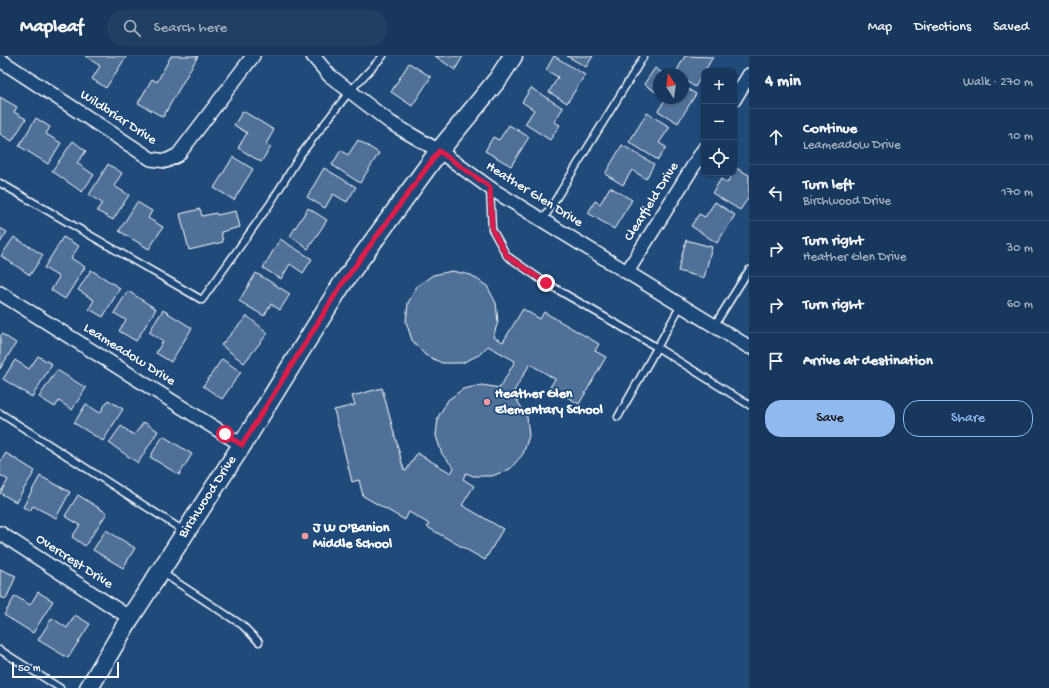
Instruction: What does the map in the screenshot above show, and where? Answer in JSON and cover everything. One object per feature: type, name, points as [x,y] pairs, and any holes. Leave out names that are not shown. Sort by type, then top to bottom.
[{"type":"street","name":"Wildbriar Drive","points":[[0,60],[151,159],[166,161],[178,155],[253,56]]},
{"type":"street","name":"Heather Glen Drive","points":[[313,56],[329,75],[390,123],[439,151],[490,187],[749,347]]},
{"type":"street","name":"Birchwood Drive","points":[[89,688],[184,531],[242,445],[342,284],[439,151],[498,79],[513,56]]},
{"type":"street","points":[[737,95],[749,75]]},
{"type":"street","name":"Clearfield Drive","points":[[627,272],[701,154]]},
{"type":"street","name":"Leameadow Drive","points":[[0,293],[242,445]]},
{"type":"street","name":"Overcrest Drive","points":[[0,533],[130,618]]},
{"type":"lane","points":[[0,183],[202,300],[270,204],[301,154],[350,91],[383,56]]},
{"type":"lane","points":[[543,220],[644,56]]},
{"type":"lane","points":[[490,187],[492,229],[507,256],[546,283],[658,348],[749,405]]},
{"type":"lane","points":[[714,326],[749,270]]},
{"type":"lane","points":[[618,417],[681,305]]},
{"type":"lane","points":[[0,413],[184,531]]},
{"type":"lane","points":[[160,571],[242,625],[259,642]]},
{"type":"lane","points":[[0,650],[60,688]]},
{"type":"building","points":[[85,56],[126,57],[106,88],[92,79],[100,66]]},
{"type":"building","points":[[171,56],[198,56],[163,117],[138,103],[152,79],[157,82]]},
{"type":"building","points":[[435,56],[463,56],[455,70]]},
{"type":"building","points":[[554,56],[585,75],[567,103],[549,92],[558,77],[546,70]]},
{"type":"building","points":[[567,56],[593,56],[586,67]]},
{"type":"building","points":[[685,56],[713,57],[706,68],[701,68],[701,77],[695,87],[689,83],[689,68],[678,68]]},
{"type":"building","points":[[409,63],[431,77],[412,106],[391,92]]},
{"type":"building","points":[[653,71],[653,90],[644,84]]},
{"type":"building","points":[[531,88],[563,108],[554,122],[560,125],[550,140],[525,124],[534,110],[522,102]]},
{"type":"building","points":[[689,90],[696,94],[678,123],[658,111],[662,104],[689,104]]},
{"type":"building","points":[[0,97],[17,107],[14,112],[26,119],[12,141],[0,134]]},
{"type":"building","points":[[243,111],[274,130],[266,144],[271,147],[261,162],[238,148],[247,133],[234,125]]},
{"type":"building","points":[[647,113],[670,127],[659,143],[666,147],[658,160],[629,142]]},
{"type":"building","points":[[36,118],[50,127],[46,134],[61,143],[48,164],[19,146]]},
{"type":"building","points":[[509,125],[529,137],[511,166],[485,151],[493,137],[499,140]]},
{"type":"building","points":[[358,140],[379,153],[360,183],[332,165],[341,150],[348,155]]},
{"type":"building","points":[[73,141],[86,151],[77,163],[94,175],[82,192],[52,171]]},
{"type":"building","points":[[622,145],[654,164],[646,179],[632,170],[623,185],[605,174]]},
{"type":"building","points":[[233,157],[253,169],[234,200],[214,188]]},
{"type":"building","points":[[108,164],[122,173],[114,186],[129,195],[113,220],[97,211],[102,203],[89,195]]},
{"type":"building","points":[[324,168],[356,187],[347,202],[333,194],[325,208],[307,197]]},
{"type":"building","points":[[737,169],[749,175],[749,197],[740,210],[712,193],[721,179],[727,183],[731,176],[737,176]]},
{"type":"building","points":[[610,187],[632,200],[614,229],[588,213],[595,201],[600,204]]},
{"type":"building","points":[[137,202],[152,211],[148,218],[163,227],[149,249],[119,231]]},
{"type":"building","points":[[715,202],[735,215],[717,243],[691,226],[699,214],[705,217]]},
{"type":"building","points":[[308,208],[327,220],[308,249],[290,236]]},
{"type":"building","points":[[200,209],[202,216],[236,211],[240,227],[221,232],[223,242],[189,250],[180,214]]},
{"type":"building","points":[[0,228],[7,232],[0,243]]},
{"type":"building","points":[[14,237],[43,255],[30,275],[1,256]]},
{"type":"building","points":[[63,237],[79,246],[71,258],[85,267],[65,299],[51,290],[59,277],[44,268]]},
{"type":"building","points":[[280,239],[312,259],[303,273],[290,264],[281,279],[263,268]]},
{"type":"building","points":[[686,240],[712,247],[704,278],[678,271]]},
{"type":"building","points":[[91,270],[120,288],[103,317],[89,309],[94,300],[78,290]]},
{"type":"building","points":[[452,271],[471,275],[487,286],[496,303],[498,322],[493,337],[503,342],[523,309],[540,319],[544,312],[599,344],[595,351],[606,357],[579,404],[550,387],[555,379],[530,364],[511,396],[517,400],[527,417],[529,436],[523,454],[510,469],[492,476],[473,476],[466,473],[463,479],[474,486],[462,505],[503,529],[485,560],[427,527],[429,524],[409,512],[405,520],[363,496],[359,480],[352,482],[334,410],[355,405],[352,396],[382,388],[404,470],[406,471],[417,453],[451,473],[454,468],[442,454],[436,436],[438,417],[448,400],[463,389],[482,385],[500,388],[515,361],[488,346],[479,355],[462,363],[442,363],[425,355],[412,340],[406,322],[408,303],[417,286],[433,275]]},
{"type":"building","points":[[256,273],[290,294],[280,310],[271,304],[264,316],[239,301]]},
{"type":"building","points":[[128,291],[156,309],[136,341],[119,331],[126,320],[114,313]]},
{"type":"building","points":[[163,310],[192,328],[171,362],[156,353],[163,341],[149,332]]},
{"type":"building","points":[[247,316],[268,333],[244,363],[221,345]]},
{"type":"building","points":[[2,334],[16,343],[0,369],[0,337]]},
{"type":"building","points":[[38,356],[52,364],[32,397],[3,379],[15,360],[29,369]]},
{"type":"building","points":[[222,359],[241,372],[222,399],[203,386]]},
{"type":"building","points":[[57,370],[86,388],[72,410],[59,401],[55,407],[39,397]]},
{"type":"building","points":[[108,400],[123,409],[103,441],[74,423],[86,404],[100,413]]},
{"type":"building","points":[[144,422],[158,431],[138,463],[109,443],[121,426],[134,435]]},
{"type":"building","points":[[163,436],[192,454],[179,475],[150,457]]},
{"type":"building","points":[[6,453],[35,471],[16,502],[0,493],[8,480],[0,475],[0,462]]},
{"type":"building","points":[[40,476],[70,492],[56,518],[33,506],[30,511],[23,507]]},
{"type":"building","points":[[78,495],[107,513],[85,546],[72,537],[80,525],[65,516]]},
{"type":"building","points":[[106,530],[135,548],[123,568],[93,550]]},
{"type":"building","points":[[0,569],[16,576],[6,599],[0,597]]},
{"type":"building","points":[[38,592],[53,601],[33,633],[4,615],[15,596],[30,605]]},
{"type":"building","points":[[75,615],[90,624],[68,658],[38,640],[52,618],[67,628]]},
{"type":"place","name":"Heather Glen Elementary School","points":[[487,402]]},
{"type":"place","name":"J W O'Banion Middle School","points":[[305,536]]},
{"type":"route","points":[[225,434],[242,445],[342,284],[439,151],[490,187],[492,229],[507,256],[546,283]]}]
